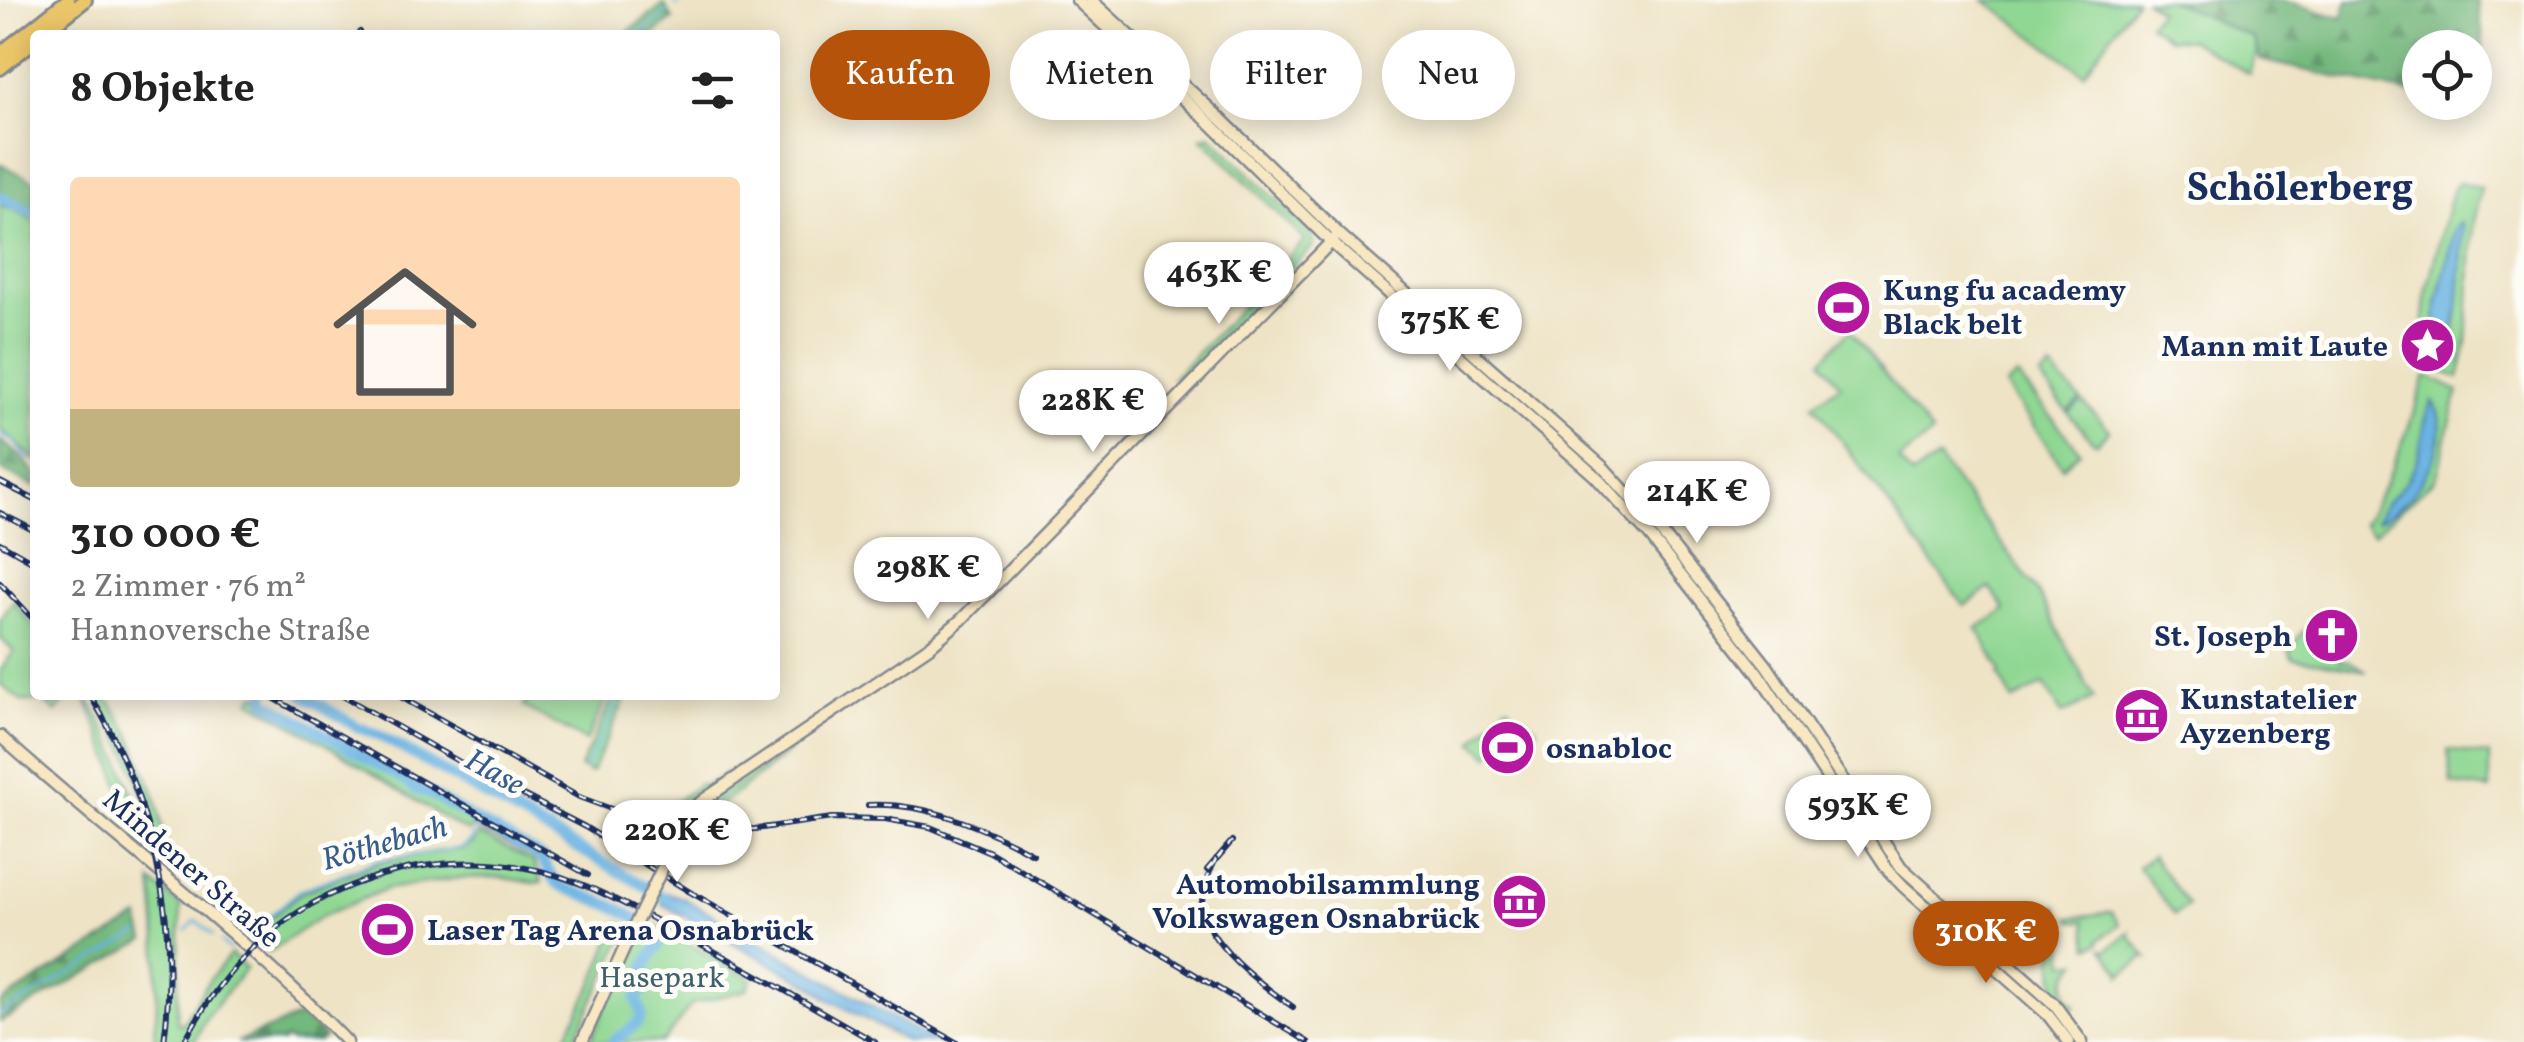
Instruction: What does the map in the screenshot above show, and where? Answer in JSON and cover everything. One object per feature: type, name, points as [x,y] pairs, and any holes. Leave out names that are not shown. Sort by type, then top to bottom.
[{"type":"highway","points":[[37,30],[68,0]]},
{"type":"highway","points":[[48,30],[84,1]]},
{"type":"highway","points":[[0,54],[30,37]]},
{"type":"highway","points":[[0,68],[30,37]]},
{"type":"main road","points":[[1076,0],[1630,512],[1757,672],[1893,875],[2048,1015],[2069,1042]]},
{"type":"main road","points":[[1091,0],[1220,118],[1335,238],[1604,468],[1766,666],[1902,867],[2054,1004],[2082,1042]]},
{"type":"main road","points":[[582,1042],[684,823],[696,806],[929,647],[961,620],[1335,238]]},
{"type":"main road","name":"Mindener Straße","points":[[0,736],[222,924],[347,1042]]},
{"type":"green space","points":[[1984,0],[2136,0],[2084,73]]},
{"type":"green space","points":[[2146,0],[2169,0],[2253,38],[2257,52],[2249,74],[2190,40],[2169,38],[2149,24],[2159,10]]},
{"type":"green space","name":"Schölerberg","points":[[2169,0],[2282,0],[2342,18],[2348,0],[2477,0],[2481,30],[2402,30],[2402,92],[2260,60],[2253,38]]},
{"type":"green space","points":[[664,4],[673,19],[659,30],[630,30]]},
{"type":"green space","points":[[1210,135],[1312,235],[1312,247],[1278,281],[1272,276],[1305,240],[1202,138]]},
{"type":"green space","points":[[0,164],[30,179],[30,209],[0,194]]},
{"type":"green space","points":[[2459,182],[2481,188],[2473,222],[2467,343],[2459,378],[2431,365],[2419,353],[2427,289],[2453,187]]},
{"type":"green space","points":[[0,204],[30,219],[30,456],[0,429]]},
{"type":"green space","points":[[1263,285],[1269,291],[1193,369],[1173,378]]},
{"type":"green space","points":[[1850,330],[1932,434],[1899,460],[1912,476],[1938,458],[2038,593],[2094,698],[2062,714],[2044,684],[2013,701],[1977,628],[2006,610],[1990,588],[1964,606],[1814,404],[1840,385],[1822,360]]},
{"type":"green space","points":[[2051,369],[2081,400],[2067,411],[2040,378]]},
{"type":"green space","points":[[2017,376],[2080,451],[2063,467],[2005,386]]},
{"type":"green space","points":[[2428,376],[2458,391],[2438,472],[2434,480],[2373,534],[2363,524],[2391,471]]},
{"type":"green space","points":[[2082,401],[2110,430],[2097,443],[2068,413]]},
{"type":"green space","points":[[0,440],[30,467],[30,484],[0,469]]},
{"type":"green space","points":[[13,601],[30,622],[30,700],[65,700],[56,712],[44,701],[21,701],[0,684],[0,671],[14,651],[0,638],[0,620]]},
{"type":"green space","points":[[2303,631],[2325,652],[2328,649],[2340,661],[2349,661],[2367,671],[2292,658],[2289,650]]},
{"type":"green space","points":[[86,700],[105,728],[124,770],[148,851],[139,845],[113,765]]},
{"type":"green space","points":[[99,700],[109,700],[130,733],[155,795],[168,865],[161,862],[145,798],[129,756]]},
{"type":"green space","points":[[272,700],[547,856],[546,864],[472,826],[469,832],[453,824],[251,701]]},
{"type":"green space","points":[[529,700],[606,700],[586,741],[523,706]]},
{"type":"green space","points":[[612,700],[625,700],[591,773],[580,768]]},
{"type":"green space","points":[[1507,705],[1511,707],[1501,718],[1510,726],[1520,715],[1537,728],[1530,729],[1527,741],[1512,729],[1490,756],[1473,742]]},
{"type":"green space","points":[[793,748],[708,811],[694,826],[688,825],[708,803]]},
{"type":"green space","points":[[2448,750],[2489,755],[2489,790],[2452,784]]},
{"type":"green space","points":[[762,755],[706,792],[679,821],[666,818],[673,804],[700,784],[704,786]]},
{"type":"green space","points":[[479,834],[534,862],[542,882],[459,878],[386,889],[322,916],[269,952],[251,935],[300,893],[377,863],[463,849]]},
{"type":"green space","points":[[2152,856],[2188,905],[2175,915],[2138,867]]},
{"type":"green space","points":[[152,882],[181,906],[177,1023],[182,1024],[231,954],[246,968],[207,1016],[194,1042],[154,1042],[158,962]]},
{"type":"green space","points":[[2058,906],[2066,963],[2078,962],[2065,984],[2067,995],[2076,1006],[2070,1011],[2056,993],[2050,907]]},
{"type":"green space","points":[[2111,912],[2120,924],[2089,947],[2085,921],[2074,922],[2070,918]]},
{"type":"green space","points":[[139,917],[145,940],[0,1022],[0,1003]]},
{"type":"green space","points":[[618,922],[629,926],[573,1042],[563,1042],[593,984]]},
{"type":"green space","name":"Hasepark","points":[[656,925],[752,979],[746,990],[692,1004],[663,1042],[590,1042],[638,931],[650,933]]},
{"type":"green space","points":[[2130,932],[2147,958],[2121,976],[2103,949]]},
{"type":"green space","points":[[303,1015],[325,1037],[319,1042],[237,1042]]},
{"type":"water","points":[[2461,223],[2458,311],[2448,355],[2443,357],[2435,350],[2437,304],[2455,229]]},
{"type":"water","points":[[2432,401],[2439,416],[2440,433],[2428,470],[2404,502],[2376,521],[2413,470]]},
{"type":"water","points":[[668,893],[935,1042],[907,1042],[827,998],[814,987],[662,904]]},
{"type":"waterway","points":[[676,6],[684,0]]},
{"type":"waterway","points":[[645,30],[669,11]]},
{"type":"waterway","name":"Hase","points":[[0,197],[30,212]]},
{"type":"waterway","points":[[0,434],[14,442],[29,460]]},
{"type":"waterway","name":"Hase","points":[[266,700],[417,790],[536,854],[560,886],[630,915],[653,933],[659,944],[646,965],[647,987],[636,997],[642,1014],[638,1023],[613,1042]]},
{"type":"waterway","name":"Hase","points":[[312,700],[678,905]]},
{"type":"waterway","points":[[585,770],[619,700]]},
{"type":"waterway","name":"Röthebach","points":[[249,934],[299,891],[376,861],[463,848],[479,823]]},
{"type":"waterway","points":[[549,832],[553,825]]},
{"type":"waterway","name":"Röthebach","points":[[186,931],[196,920],[213,935]]},
{"type":"waterway","name":"Röthebach","points":[[0,1014],[139,933]]},
{"type":"waterway","name":"Röthebach","points":[[221,942],[230,950]]},
{"type":"railway","points":[[0,482],[30,497]]},
{"type":"railway","points":[[0,513],[30,528]]},
{"type":"railway","points":[[0,543],[30,560]]},
{"type":"railway","points":[[0,583],[30,616]]},
{"type":"railway","points":[[93,700],[130,776],[157,862],[168,952],[164,1042]]},
{"type":"railway","points":[[277,700],[588,875]]},
{"type":"railway","points":[[350,700],[585,827],[690,892],[956,1042]]},
{"type":"railway","points":[[406,700],[579,797],[641,820],[722,831],[832,818],[885,819],[930,827],[990,852],[1308,1042]]},
{"type":"railway","points":[[868,805],[911,808],[954,818],[1033,854]]},
{"type":"railway","points":[[1207,870],[1232,841]]},
{"type":"railway","points":[[1216,859],[1205,886],[1205,919],[1237,962],[1293,1007]]},
{"type":"railway","points":[[184,1042],[213,995],[248,953],[313,903],[397,871],[459,863],[521,867],[593,889],[875,1042]]},
{"type":"place","name":"Kung fu academy Black belt","points":[[1844,307]]},
{"type":"place","name":"Mann mit Laute","points":[[2427,346]]},
{"type":"place","name":"St. Joseph","points":[[2331,636]]},
{"type":"place","name":"Kunstatelier Ayzenberg","points":[[2141,716]]},
{"type":"place","name":"osnabloc","points":[[1507,748]]},
{"type":"place","name":"Automobilsammlung Volkswagen Osnabrück","points":[[1519,901]]},
{"type":"place","name":"Laser Tag Arena Osnabrück","points":[[388,930]]},
{"type":"district","name":"Schölerberg","points":[[2300,186]]}]
